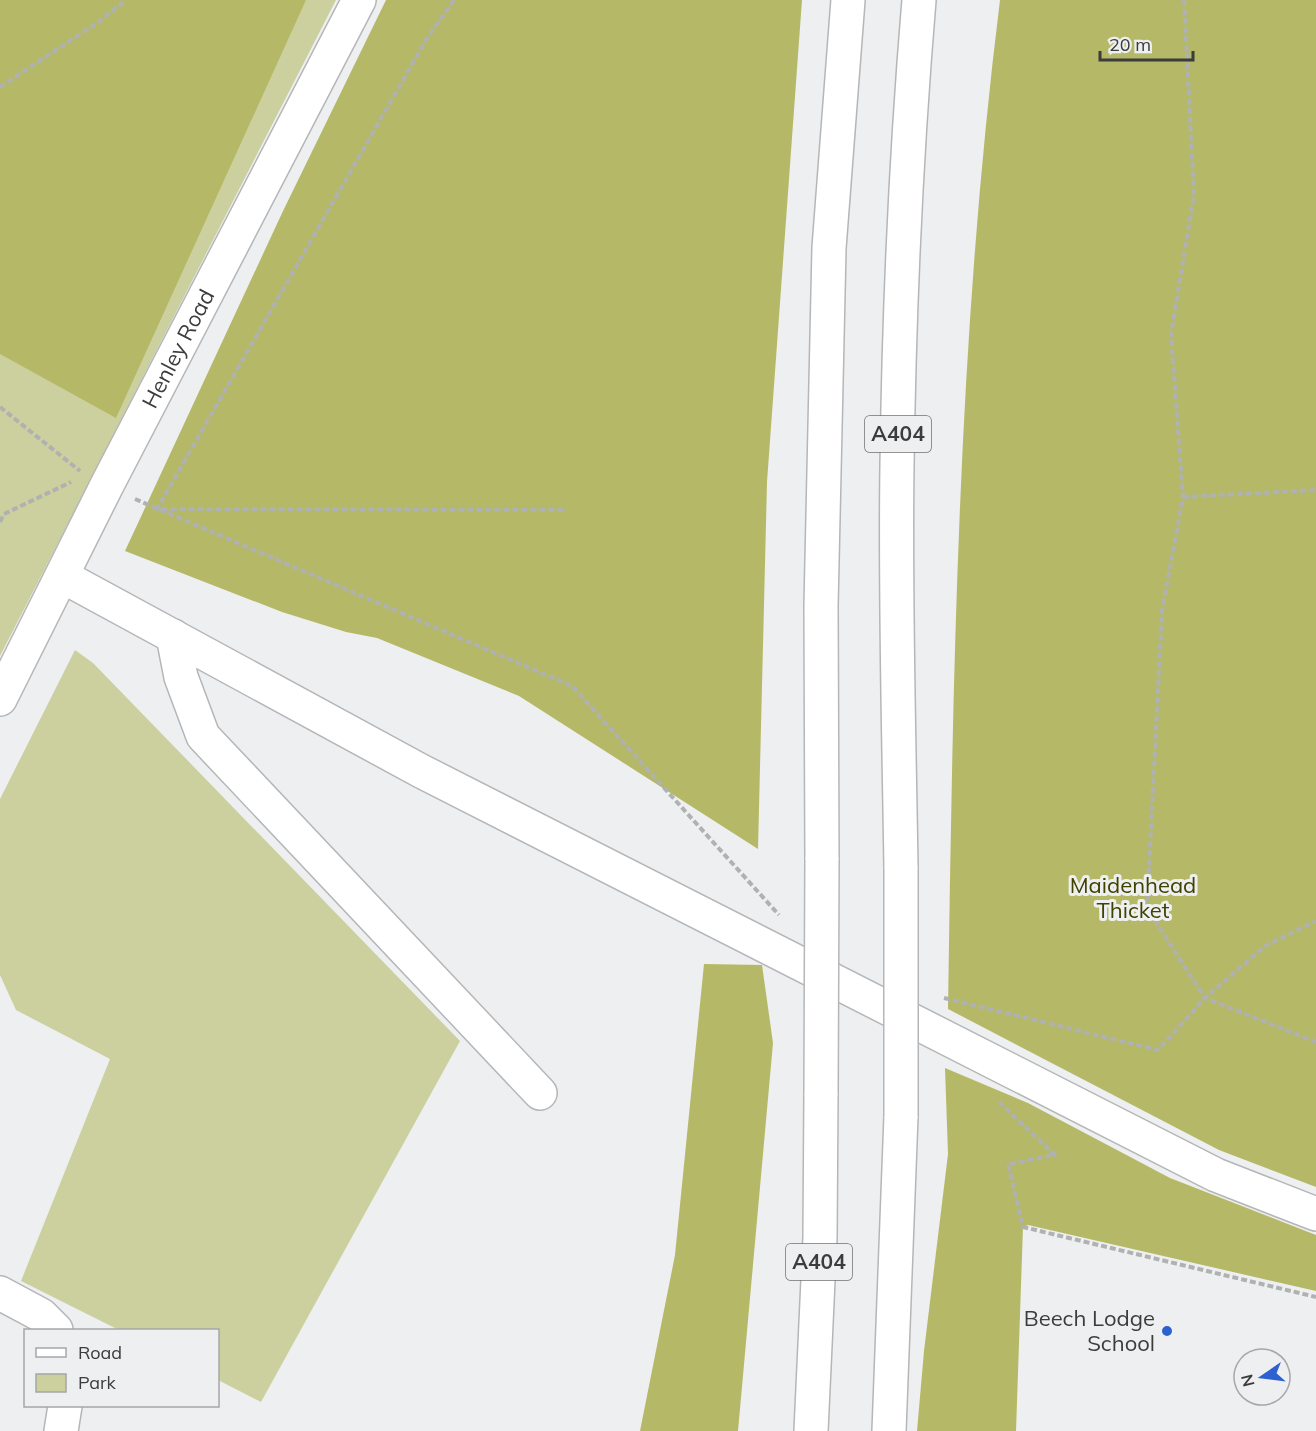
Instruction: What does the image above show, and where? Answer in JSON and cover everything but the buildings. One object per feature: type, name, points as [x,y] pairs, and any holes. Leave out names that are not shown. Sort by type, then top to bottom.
[{"type":"main road","name":"Henley Road","points":[[0,699],[107,485],[359,0]]},
{"type":"main road","name":"A404","points":[[812,1431],[820,1237],[821,606],[829,248],[849,0]]},
{"type":"main road","name":"A404","points":[[889,1431],[901,1116],[897,455],[901,291],[910,105],[920,0]]},
{"type":"main road","points":[[62,576],[421,771],[1216,1175],[1316,1214]]},
{"type":"main road","points":[[173,636],[181,677],[203,736],[540,1093]]},
{"type":"main road","points":[[0,1293],[41,1315],[55,1329]]},
{"type":"main road","points":[[61,1431],[64,1407]]},
{"type":"path","points":[[0,87],[97,23],[126,0]]},
{"type":"path","points":[[157,509],[426,40],[454,0]]},
{"type":"path","points":[[1184,0],[1194,195],[1171,334],[1183,497],[1162,611],[1148,908],[1205,998],[1316,1042]]},
{"type":"path","points":[[0,407],[85,475],[2,513],[0,522]]},
{"type":"path","points":[[107,485],[157,509],[572,686],[779,916]]},
{"type":"path","points":[[1183,497],[1316,490]]},
{"type":"path","points":[[157,509],[567,510]]},
{"type":"path","points":[[965,1046],[943,998],[1158,1050],[1205,998],[1264,946],[1316,921]]},
{"type":"path","points":[[995,1095],[1001,1104],[1054,1155],[1008,1164],[1023,1227],[1316,1297]]},
{"type":"green space","points":[[0,0],[336,0],[0,656]]},
{"type":"green space","points":[[0,0],[306,0],[116,418],[0,354]]},
{"type":"green space","points":[[386,0],[802,0],[767,482],[758,849],[519,696],[377,638],[346,632],[282,612],[125,551],[283,211]]},
{"type":"green space","name":"Maidenhead Thicket","points":[[1000,0],[1316,0],[1316,1187],[1219,1150],[948,1009],[952,756],[966,378],[986,126]]},
{"type":"green space","points":[[75,650],[93,663],[460,1041],[261,1402],[219,1381],[219,1329],[117,1329],[21,1281],[110,1059],[16,1010],[0,975],[0,799]]},
{"type":"green space","points":[[704,964],[762,965],[773,1043],[738,1431],[640,1431],[675,1255]]},
{"type":"green space","points":[[945,1068],[1028,1103],[1170,1178],[1316,1235],[1316,1291],[1028,1225],[1023,1227],[1016,1431],[917,1431],[924,1351],[948,1154]]},
{"type":"place","name":"Beech Lodge School","points":[[1167,1331]]}]
